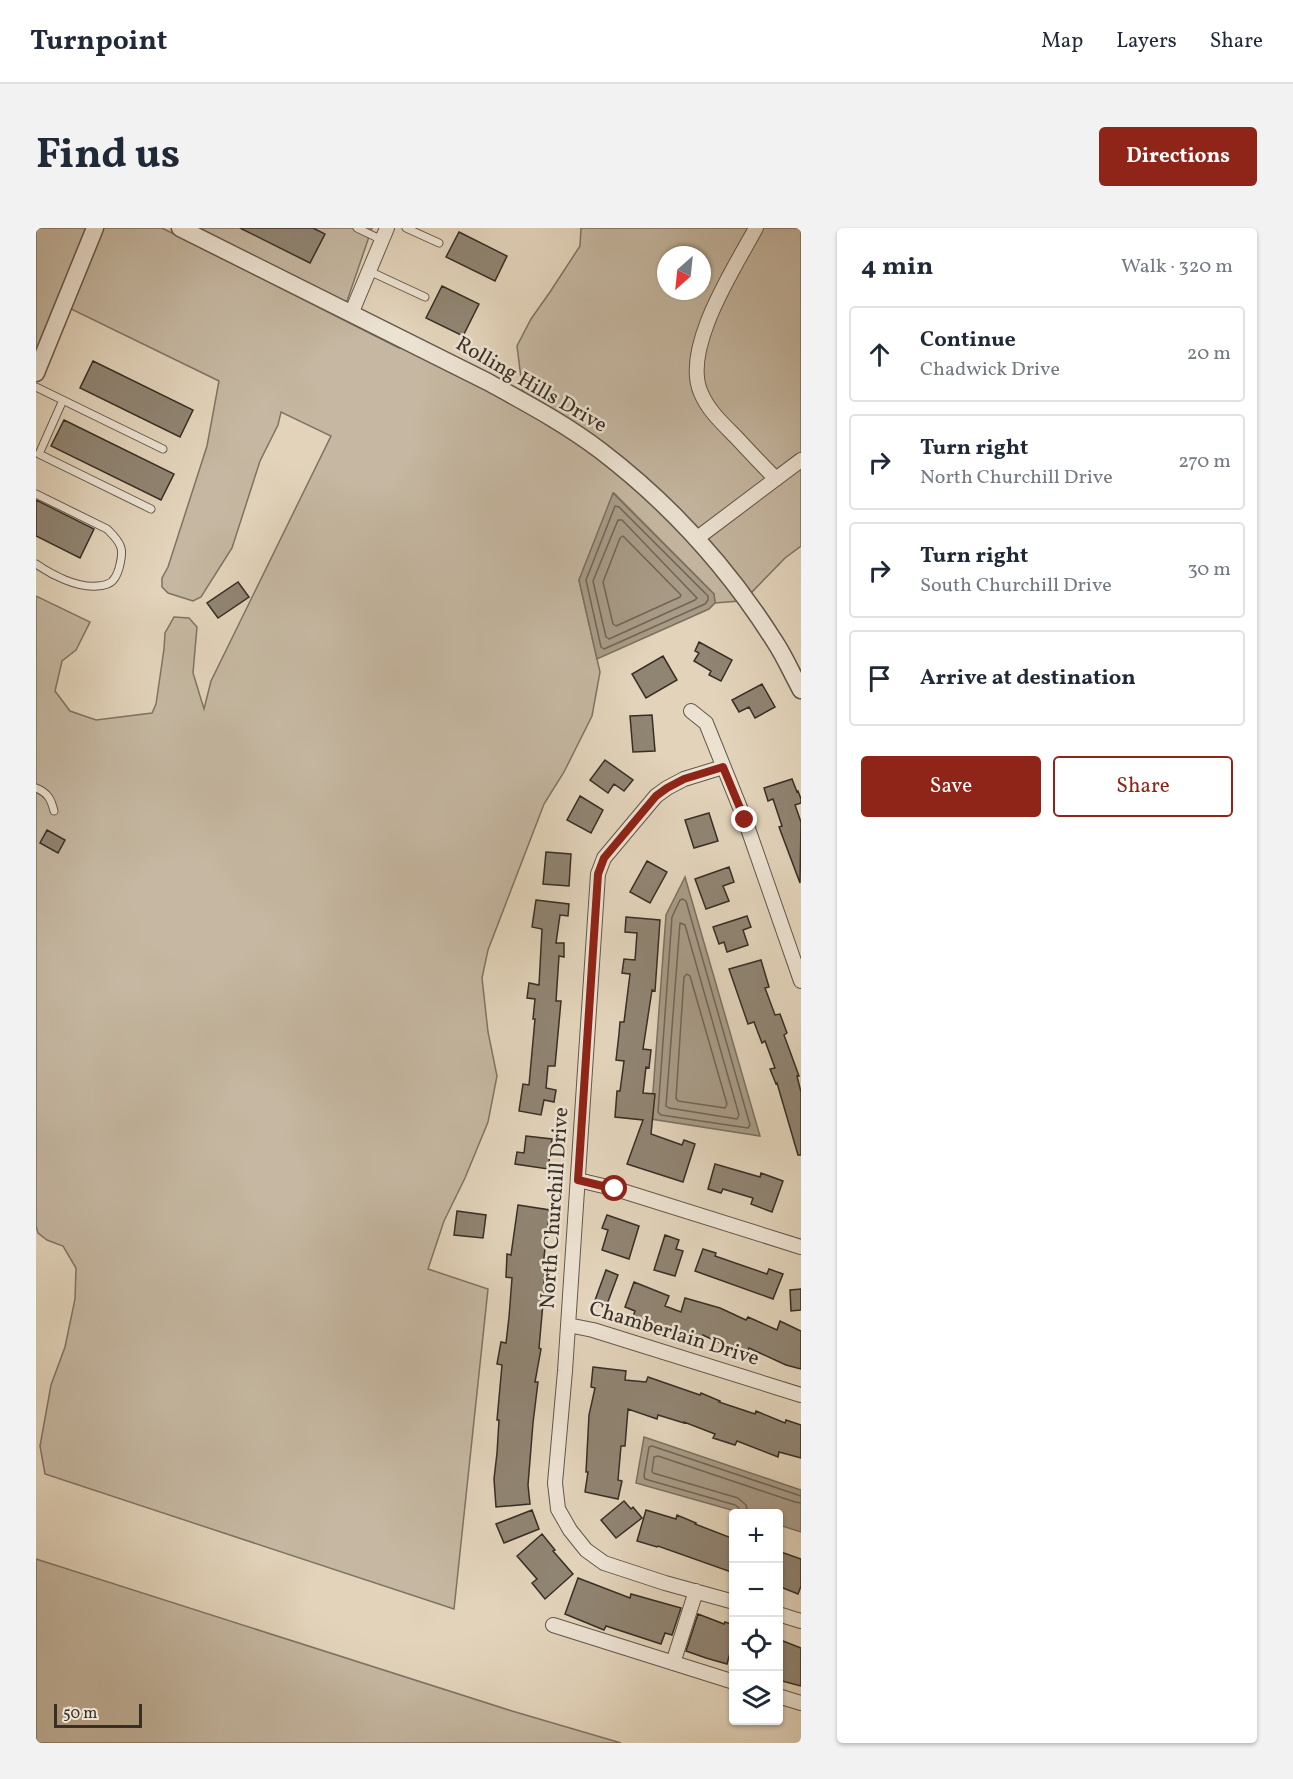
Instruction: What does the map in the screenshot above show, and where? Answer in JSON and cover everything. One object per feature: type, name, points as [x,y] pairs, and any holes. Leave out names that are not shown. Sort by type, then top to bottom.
[{"type":"street","points":[[36,373],[95,228]]},
{"type":"street","name":"Rolling Hills Drive","points":[[180,228],[488,382],[591,444],[662,504],[726,573],[777,644],[801,690]]},
{"type":"street","points":[[756,228],[710,314],[700,342],[695,369],[700,392],[715,415],[776,480]]},
{"type":"street","points":[[351,314],[384,234]]},
{"type":"street","points":[[696,539],[801,460]]},
{"type":"street","points":[[691,711],[706,723],[745,820],[801,981]]},
{"type":"street","name":"North Churchill Drive","points":[[723,767],[684,779],[656,796],[604,858],[598,874],[555,1483],[558,1509],[570,1530],[586,1550],[604,1563],[729,1601]]},
{"type":"street","points":[[578,1180],[615,1189],[801,1247]]},
{"type":"street","name":"Chamberlain Drive","points":[[568,1324],[801,1395]]},
{"type":"street","points":[[673,1663],[696,1591]]},
{"type":"street","points":[[783,1616],[801,1621]]},
{"type":"street","points":[[553,1625],[729,1680]]},
{"type":"street","points":[[783,1698],[801,1703]]},
{"type":"lane","points":[[357,228],[384,234]]},
{"type":"lane","points":[[406,228],[439,243]]},
{"type":"lane","points":[[369,271],[425,297]]},
{"type":"lane","points":[[36,387],[163,449]]},
{"type":"lane","points":[[63,400],[39,454],[151,509]]},
{"type":"lane","points":[[36,494],[107,529],[116,537],[122,549],[120,566],[114,580],[96,587],[81,585],[36,564]]},
{"type":"lane","points":[[36,788],[44,791],[51,799],[54,811]]},
{"type":"shaded area","points":[[36,228],[88,228],[36,357]]},
{"type":"shaded area","points":[[102,228],[162,228],[399,348],[404,348],[549,425],[599,458],[656,509],[700,553],[739,601],[715,603],[714,594],[614,493],[579,580],[600,672],[592,716],[564,772],[544,804],[488,950],[482,978],[488,1032],[497,1076],[488,1122],[444,1221],[428,1269],[488,1289],[454,1609],[45,1474],[40,1446],[51,1385],[65,1347],[75,1299],[76,1268],[63,1246],[47,1240],[38,1233],[36,1226],[36,596],[90,622],[76,650],[62,661],[55,691],[70,711],[96,720],[152,713],[156,704],[165,633],[174,617],[189,618],[197,627],[193,673],[204,709],[211,681],[331,436],[281,412],[278,425],[260,461],[232,548],[201,597],[193,601],[168,593],[162,587],[162,578],[168,567],[207,446],[219,381],[69,308]]},
{"type":"shaded area","points":[[195,228],[372,228],[346,304]]},
{"type":"shaded area","points":[[581,228],[801,228],[801,546],[785,558],[750,594],[731,568],[523,394],[517,346],[531,319],[580,246]]},
{"type":"shaded area","points":[[36,1559],[512,1711],[621,1743],[36,1743]]},
{"type":"water","points":[[613,493],[714,594],[715,603],[709,609],[597,659],[579,580]]},
{"type":"water","points":[[685,877],[760,1136],[651,1119],[666,915]]},
{"type":"water","points":[[644,1437],[801,1490],[801,1532],[783,1526],[783,1509],[729,1509],[636,1483]]},
{"type":"building","points":[[240,228],[313,228],[325,234],[310,263]]},
{"type":"building","points":[[459,232],[507,256],[495,281],[446,257]]},
{"type":"building","points":[[442,286],[479,304],[463,336],[426,318]]},
{"type":"building","points":[[93,361],[193,410],[180,437],[80,388]]},
{"type":"building","points":[[64,420],[174,474],[161,500],[51,446]]},
{"type":"building","points":[[36,500],[94,529],[80,558],[36,536]]},
{"type":"building","points":[[238,582],[249,597],[218,618],[207,603]]},
{"type":"building","points":[[699,642],[732,660],[721,681],[709,675],[711,671],[694,661],[699,653],[695,651]]},
{"type":"building","points":[[663,656],[677,680],[646,698],[632,674]]},
{"type":"building","points":[[762,684],[775,707],[755,718],[749,707],[739,712],[732,700]]},
{"type":"building","points":[[652,715],[655,751],[633,752],[630,716]]},
{"type":"building","points":[[605,760],[633,780],[624,791],[614,784],[608,793],[590,780]]},
{"type":"building","points":[[792,779],[801,799],[801,803],[795,805],[801,822],[800,883],[779,827],[782,826],[773,799],[768,801],[764,788]]},
{"type":"building","points":[[580,796],[603,810],[591,833],[567,820]]},
{"type":"building","points":[[709,813],[718,841],[694,848],[685,820]]},
{"type":"building","points":[[47,830],[65,840],[58,853],[40,843]]},
{"type":"building","points":[[546,852],[571,854],[569,886],[543,884]]},
{"type":"building","points":[[647,861],[667,872],[650,903],[630,892]]},
{"type":"building","points":[[729,867],[734,882],[723,886],[729,901],[706,909],[695,879]]},
{"type":"building","points":[[536,900],[569,904],[568,916],[560,915],[556,943],[564,943],[564,957],[559,956],[556,1001],[561,1001],[555,1066],[548,1066],[546,1088],[556,1090],[554,1102],[544,1100],[541,1115],[519,1111],[523,1084],[529,1085],[535,1019],[533,1019],[535,999],[527,998],[529,983],[539,985],[542,929],[532,927]]},
{"type":"building","points":[[747,916],[751,927],[743,930],[748,945],[727,952],[724,942],[719,944],[713,927]]},
{"type":"building","points":[[626,917],[660,920],[655,991],[652,990],[643,1049],[651,1050],[649,1068],[646,1067],[643,1093],[655,1094],[651,1134],[682,1145],[684,1140],[695,1144],[683,1182],[627,1164],[643,1120],[615,1117],[617,1091],[620,1091],[624,1061],[616,1060],[620,1022],[624,1022],[630,974],[622,973],[624,959],[635,960],[637,933],[625,932]]},
{"type":"building","points":[[761,960],[769,987],[765,988],[775,1015],[780,1014],[787,1033],[784,1035],[799,1076],[797,1076],[801,1092],[801,1155],[798,1155],[777,1083],[770,1069],[775,1068],[765,1041],[762,1043],[754,1022],[748,1024],[729,969]]},
{"type":"building","points":[[526,1136],[552,1139],[548,1169],[515,1164],[517,1152],[524,1153]]},
{"type":"building","points":[[715,1164],[760,1177],[761,1173],[783,1181],[772,1212],[751,1204],[753,1198],[723,1189],[721,1193],[708,1189]]},
{"type":"building","points":[[518,1205],[550,1210],[544,1257],[544,1292],[539,1348],[541,1349],[535,1382],[538,1382],[528,1485],[530,1504],[496,1507],[494,1479],[502,1365],[497,1364],[501,1342],[506,1343],[512,1278],[506,1277],[507,1254],[511,1255]]},
{"type":"building","points":[[457,1211],[486,1215],[483,1238],[454,1235]]},
{"type":"building","points":[[607,1215],[639,1226],[629,1259],[602,1250],[608,1230],[602,1228]]},
{"type":"building","points":[[665,1235],[679,1240],[676,1249],[683,1251],[675,1276],[654,1270]]},
{"type":"building","points":[[703,1249],[716,1253],[715,1256],[767,1274],[769,1269],[783,1274],[773,1299],[695,1271]]},
{"type":"building","points":[[606,1270],[618,1275],[606,1307],[594,1303]]},
{"type":"building","points":[[634,1282],[669,1296],[665,1306],[681,1312],[685,1298],[720,1308],[746,1320],[748,1317],[777,1330],[780,1321],[801,1331],[801,1369],[786,1365],[749,1348],[747,1353],[731,1346],[730,1348],[703,1335],[702,1338],[633,1317],[635,1311],[625,1307]]},
{"type":"building","points":[[801,1289],[801,1310],[791,1311],[790,1290]]},
{"type":"building","points":[[593,1367],[626,1371],[625,1380],[646,1382],[648,1377],[700,1395],[701,1393],[719,1402],[755,1414],[756,1411],[785,1423],[786,1420],[801,1425],[801,1458],[779,1452],[778,1457],[737,1441],[735,1445],[713,1438],[715,1434],[684,1422],[658,1415],[657,1419],[628,1409],[625,1446],[621,1446],[618,1480],[622,1481],[618,1499],[585,1492],[588,1472],[586,1472],[589,1415],[595,1388],[591,1387]]},
{"type":"building","points":[[624,1501],[631,1509],[633,1507],[642,1518],[616,1538],[601,1520]]},
{"type":"building","points":[[532,1510],[539,1529],[504,1543],[496,1524]]},
{"type":"building","points":[[646,1510],[676,1519],[677,1515],[729,1537],[729,1571],[658,1546],[637,1541]]},
{"type":"building","points":[[542,1534],[573,1574],[545,1599],[532,1583],[537,1579],[517,1556]]},
{"type":"building","points":[[783,1553],[801,1559],[801,1586],[798,1594],[783,1588]]},
{"type":"building","points":[[578,1578],[630,1598],[631,1594],[681,1608],[672,1635],[665,1633],[661,1644],[606,1626],[604,1630],[565,1614]]},
{"type":"building","points":[[698,1614],[724,1624],[725,1622],[729,1623],[727,1664],[686,1651]]},
{"type":"building","points":[[783,1641],[801,1648],[801,1686],[783,1681]]},
{"type":"route","points":[[615,1189],[578,1180],[598,874],[604,858],[656,796],[684,779],[723,767],[745,820]]}]
